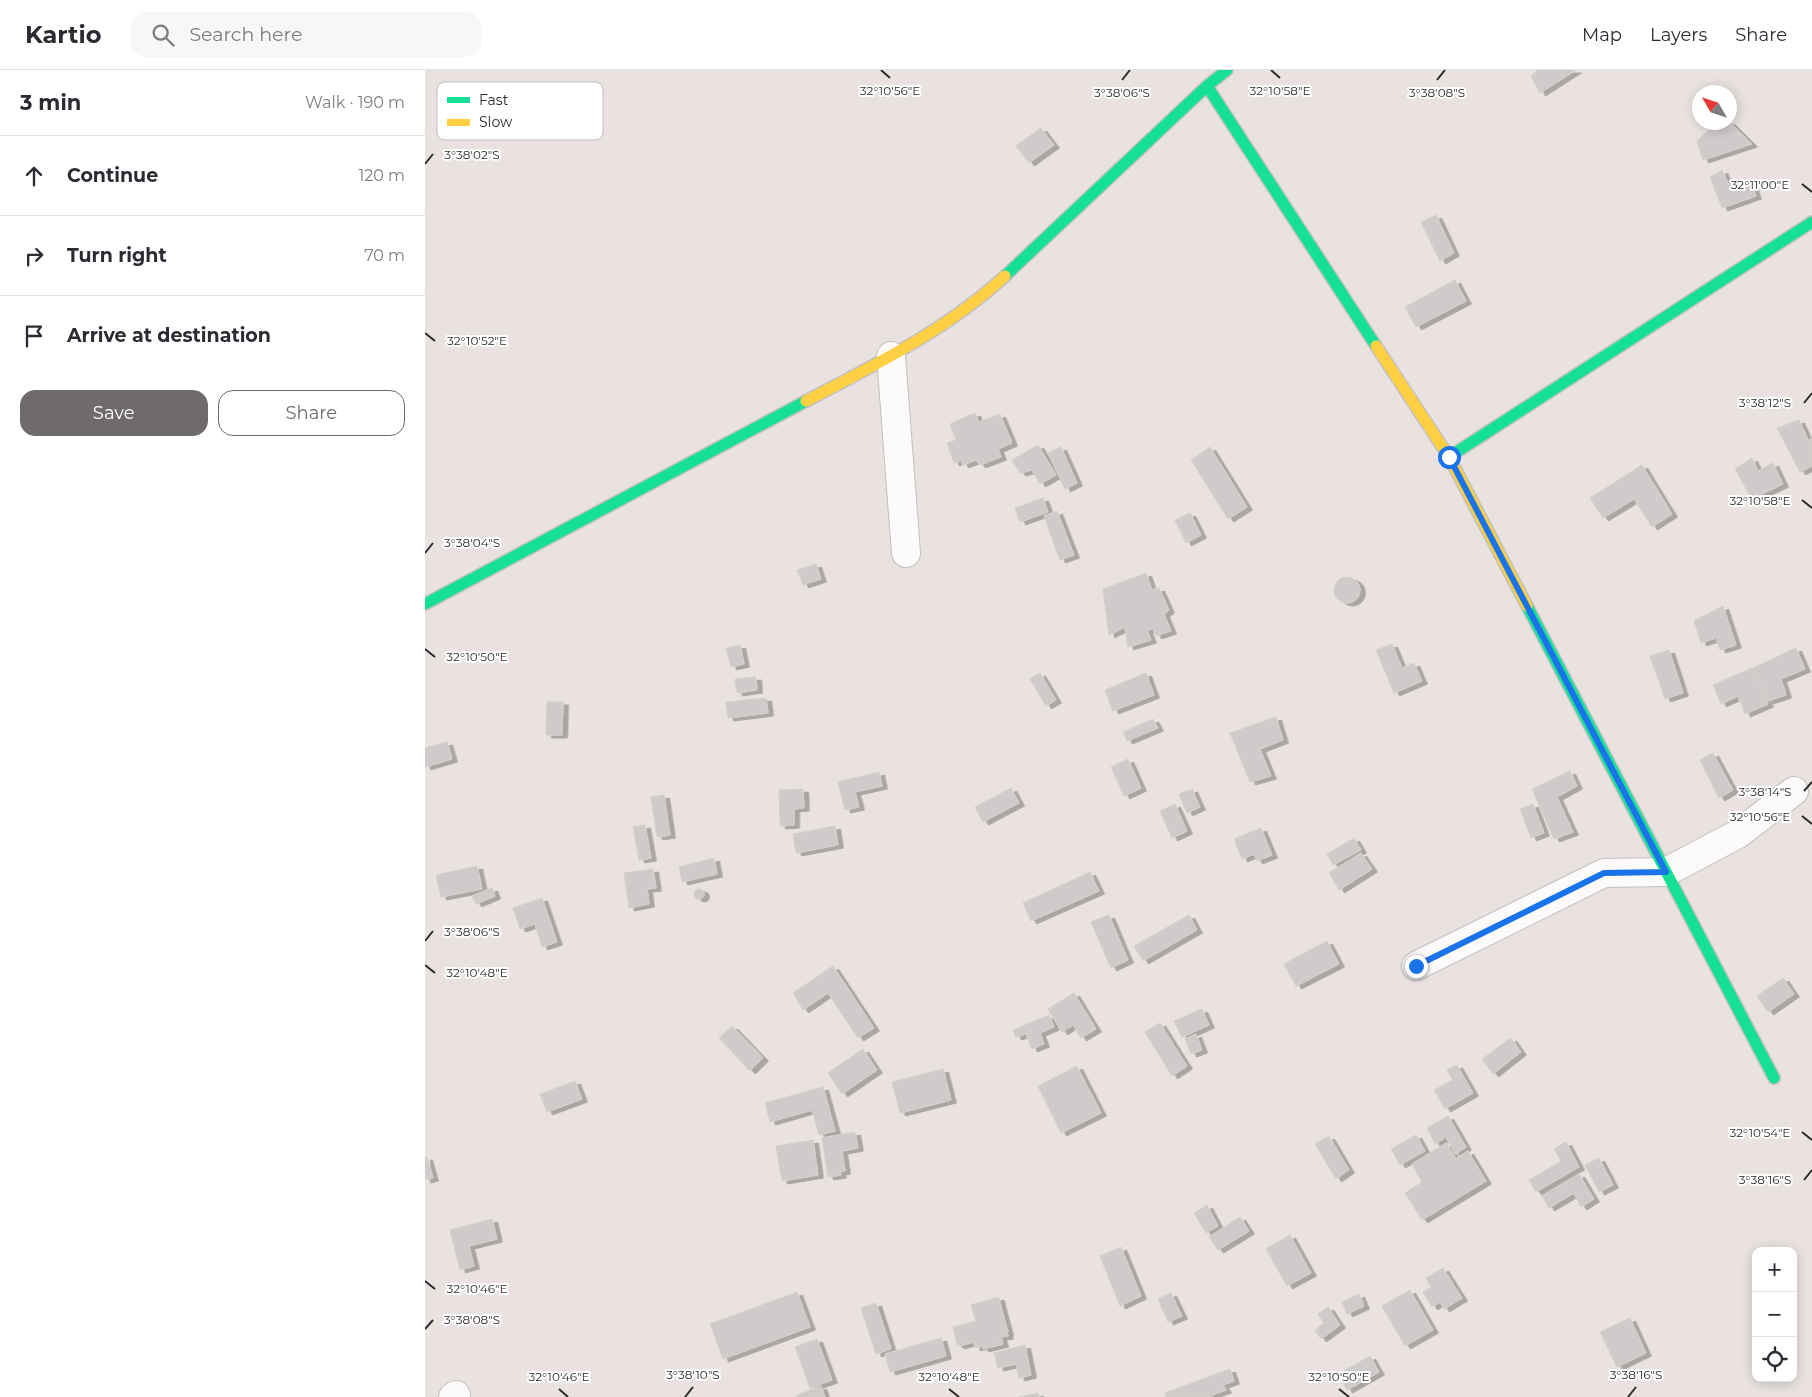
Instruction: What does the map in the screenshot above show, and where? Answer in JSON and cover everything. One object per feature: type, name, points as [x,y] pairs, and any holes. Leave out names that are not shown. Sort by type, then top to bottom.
[{"type":"street","points":[[425,604],[891,356],[979,300],[1207,86],[1227,70]]},
{"type":"street","points":[[1207,86],[1449,457],[1774,1078]]},
{"type":"street","points":[[1449,457],[1812,222]]},
{"type":"street","points":[[891,356],[906,553]]},
{"type":"street","points":[[1416,966],[1604,873],[1666,872],[1738,834],[1794,791]]},
{"type":"building","points":[[1538,70],[1576,70],[1540,93],[1531,76]]},
{"type":"building","points":[[1041,128],[1054,145],[1029,163],[1016,146]]},
{"type":"building","points":[[1737,129],[1752,144],[1703,160],[1697,141],[1709,130]]},
{"type":"building","points":[[1722,170],[1729,185],[1751,182],[1756,196],[1722,208],[1710,177]]},
{"type":"building","points":[[1436,215],[1454,253],[1440,261],[1421,222]]},
{"type":"building","points":[[1455,280],[1466,301],[1416,327],[1405,307]]},
{"type":"building","points":[[975,413],[979,422],[1000,414],[1012,443],[998,449],[1001,457],[980,465],[976,460],[963,465],[961,460],[954,463],[947,443],[956,440],[950,424]]},
{"type":"building","points":[[1799,420],[1808,440],[1812,439],[1812,466],[1800,472],[1777,428]]},
{"type":"building","points":[[1038,445],[1056,475],[1040,484],[1032,470],[1020,473],[1012,460]]},
{"type":"building","points":[[1061,447],[1077,483],[1065,489],[1048,453]]},
{"type":"building","points":[[1210,447],[1247,507],[1228,519],[1191,460]]},
{"type":"building","points":[[1752,458],[1758,471],[1773,463],[1783,484],[1752,499],[1735,469]]},
{"type":"building","points":[[1642,465],[1672,514],[1652,527],[1634,499],[1603,518],[1590,498]]},
{"type":"building","points":[[1043,498],[1048,512],[1020,522],[1015,508]]},
{"type":"building","points":[[1057,511],[1074,555],[1060,560],[1044,516]]},
{"type":"building","points":[[1190,513],[1201,535],[1186,543],[1175,520]]},
{"type":"building","points":[[816,564],[821,579],[803,585],[797,570]]},
{"type":"building","points":[[1146,573],[1152,590],[1159,588],[1169,610],[1164,614],[1171,631],[1156,636],[1153,629],[1147,630],[1151,640],[1128,647],[1125,627],[1109,635],[1103,589]]},
{"type":"building","points":[[1347,577],[1356,581],[1360,590],[1356,599],[1347,603],[1338,599],[1334,590],[1338,581]]},
{"type":"building","points":[[1723,606],[1736,645],[1720,650],[1716,638],[1701,643],[1694,621]]},
{"type":"building","points":[[1392,644],[1402,668],[1414,663],[1422,681],[1394,693],[1376,650]]},
{"type":"building","points":[[740,645],[744,664],[731,667],[726,648]]},
{"type":"building","points":[[1796,648],[1805,669],[1781,679],[1786,695],[1768,701],[1753,668]]},
{"type":"building","points":[[1669,650],[1683,693],[1665,699],[1650,656]]},
{"type":"building","points":[[1752,668],[1768,704],[1745,714],[1738,696],[1721,704],[1713,685]]},
{"type":"building","points":[[1040,673],[1056,700],[1046,706],[1030,679]]},
{"type":"building","points":[[1146,673],[1154,695],[1113,711],[1105,690]]},
{"type":"building","points":[[756,677],[757,690],[737,693],[735,679]]},
{"type":"building","points":[[766,698],[768,713],[728,718],[726,702]]},
{"type":"building","points":[[547,702],[563,702],[562,735],[546,735]]},
{"type":"building","points":[[1276,717],[1283,740],[1260,749],[1271,776],[1250,782],[1230,733]]},
{"type":"building","points":[[1153,719],[1158,728],[1127,741],[1123,732]]},
{"type":"building","points":[[447,742],[452,759],[425,767],[425,748]]},
{"type":"building","points":[[1713,753],[1733,790],[1719,798],[1700,760]]},
{"type":"building","points":[[1128,759],[1141,788],[1124,796],[1111,767]]},
{"type":"building","points":[[1570,771],[1577,786],[1557,797],[1573,832],[1554,839],[1532,789]]},
{"type":"building","points":[[879,772],[882,786],[855,792],[859,807],[845,810],[838,782]]},
{"type":"building","points":[[1011,788],[1019,803],[983,822],[975,807]]},
{"type":"building","points":[[803,789],[804,808],[794,809],[794,825],[780,826],[779,790]]},
{"type":"building","points":[[1192,789],[1200,807],[1187,813],[1179,794]]},
{"type":"building","points":[[664,795],[670,835],[657,837],[651,797]]},
{"type":"building","points":[[1175,804],[1187,831],[1172,838],[1160,811]]},
{"type":"building","points":[[1533,804],[1544,833],[1531,838],[1520,809]]},
{"type":"building","points":[[645,825],[651,858],[639,860],[633,827]]},
{"type":"building","points":[[835,826],[838,845],[796,853],[793,834]]},
{"type":"building","points":[[1261,828],[1272,855],[1257,861],[1254,854],[1242,859],[1234,839]]},
{"type":"building","points":[[1354,838],[1361,850],[1333,865],[1327,854]]},
{"type":"building","points":[[1361,853],[1372,869],[1339,890],[1329,873]]},
{"type":"building","points":[[714,858],[717,874],[682,882],[679,867]]},
{"type":"building","points":[[477,866],[482,889],[441,897],[436,875]]},
{"type":"building","points":[[653,869],[656,888],[647,889],[649,904],[629,908],[624,873]]},
{"type":"building","points":[[1090,872],[1099,891],[1031,921],[1023,903]]},
{"type":"building","points":[[492,888],[495,896],[476,904],[472,896]]},
{"type":"building","points":[[697,889],[701,889],[704,894],[703,898],[697,899],[694,896],[694,892]]},
{"type":"building","points":[[542,898],[557,942],[542,947],[535,924],[520,929],[513,908]]},
{"type":"building","points":[[1109,915],[1128,960],[1111,968],[1091,922]]},
{"type":"building","points":[[1189,915],[1197,930],[1143,961],[1134,946]]},
{"type":"building","points":[[1327,941],[1339,964],[1296,986],[1284,964]]},
{"type":"building","points":[[833,966],[874,1028],[858,1038],[828,993],[803,1010],[793,993]]},
{"type":"building","points":[[1783,978],[1794,994],[1768,1012],[1757,996]]},
{"type":"building","points":[[1074,993],[1096,1029],[1081,1038],[1073,1025],[1062,1032],[1048,1009]]},
{"type":"building","points":[[1202,1009],[1209,1025],[1182,1037],[1174,1021]]},
{"type":"building","points":[[1049,1015],[1054,1027],[1040,1033],[1044,1044],[1032,1049],[1026,1034],[1016,1037],[1013,1030]]},
{"type":"building","points":[[1160,1023],[1187,1066],[1172,1076],[1145,1032]]},
{"type":"building","points":[[732,1026],[763,1058],[750,1071],[719,1038]]},
{"type":"building","points":[[1196,1034],[1202,1050],[1191,1054],[1185,1039]]},
{"type":"building","points":[[1511,1038],[1521,1052],[1493,1074],[1482,1059]]},
{"type":"building","points":[[863,1049],[877,1070],[842,1094],[828,1073]]},
{"type":"building","points":[[1457,1065],[1473,1093],[1445,1109],[1434,1090],[1453,1080],[1447,1070]]},
{"type":"building","points":[[1077,1066],[1101,1113],[1061,1133],[1038,1086]]},
{"type":"building","points":[[943,1069],[951,1100],[900,1113],[892,1082]]},
{"type":"building","points":[[575,1081],[582,1099],[547,1112],[540,1094]]},
{"type":"building","points":[[823,1087],[835,1131],[819,1135],[812,1110],[770,1122],[765,1103]]},
{"type":"building","points":[[1448,1116],[1466,1147],[1455,1154],[1446,1137],[1435,1144],[1427,1128]]},
{"type":"building","points":[[855,1132],[858,1148],[842,1151],[845,1171],[840,1172],[841,1175],[828,1177],[822,1138]]},
{"type":"building","points":[[1416,1135],[1425,1151],[1400,1165],[1391,1149]]},
{"type":"building","points":[[1329,1136],[1349,1170],[1336,1179],[1315,1144]]},
{"type":"building","points":[[813,1140],[818,1175],[782,1181],[776,1146]]},
{"type":"building","points":[[1566,1142],[1579,1167],[1536,1192],[1529,1180],[1561,1161],[1554,1149]]},
{"type":"building","points":[[1446,1143],[1456,1159],[1468,1151],[1486,1181],[1422,1220],[1405,1193],[1422,1182],[1412,1164]]},
{"type":"building","points":[[425,1157],[427,1157],[433,1178],[425,1180]]},
{"type":"building","points":[[1599,1158],[1613,1185],[1599,1192],[1585,1165]]},
{"type":"building","points":[[1579,1174],[1594,1199],[1581,1207],[1574,1193],[1549,1208],[1542,1196]]},
{"type":"building","points":[[1207,1205],[1218,1226],[1206,1233],[1194,1213]]},
{"type":"building","points":[[1240,1217],[1249,1231],[1218,1250],[1209,1237]]},
{"type":"building","points":[[492,1219],[497,1239],[469,1246],[474,1266],[460,1270],[450,1230]]},
{"type":"building","points":[[1290,1235],[1311,1273],[1287,1286],[1266,1249]]},
{"type":"building","points":[[1121,1247],[1141,1296],[1120,1306],[1100,1256]]},
{"type":"building","points":[[1443,1268],[1462,1298],[1444,1309],[1440,1302],[1432,1307],[1423,1292],[1431,1287],[1426,1278]]},
{"type":"building","points":[[1410,1290],[1433,1330],[1405,1346],[1382,1306]]},
{"type":"building","points":[[797,1292],[810,1327],[723,1359],[710,1324]]},
{"type":"building","points":[[1171,1293],[1182,1316],[1168,1322],[1158,1299]]},
{"type":"building","points":[[1359,1294],[1364,1306],[1347,1314],[1342,1302]]},
{"type":"building","points":[[998,1297],[1008,1332],[998,1335],[1000,1341],[975,1348],[974,1342],[959,1346],[955,1328],[976,1322],[971,1305]]},
{"type":"building","points":[[999,1298],[1008,1336],[1001,1337],[1003,1344],[983,1349],[982,1345],[975,1347],[974,1341],[957,1345],[953,1327],[976,1321],[972,1305]]},
{"type":"building","points":[[876,1303],[891,1349],[876,1354],[861,1308]]},
{"type":"building","points":[[1328,1307],[1340,1325],[1321,1339],[1315,1330],[1324,1323],[1318,1314]]},
{"type":"building","points":[[1630,1318],[1646,1353],[1617,1367],[1600,1332]]},
{"type":"building","points":[[941,1338],[946,1356],[890,1372],[885,1354]]},
{"type":"building","points":[[817,1339],[832,1380],[810,1388],[795,1347]]},
{"type":"building","points":[[1025,1345],[1031,1375],[1019,1378],[1016,1364],[998,1368],[994,1353]]},
{"type":"building","points":[[1370,1356],[1379,1372],[1347,1390],[1338,1374]]},
{"type":"building","points":[[1230,1369],[1234,1381],[1223,1385],[1226,1390],[1212,1395],[1213,1397],[1166,1397],[1165,1393]]},
{"type":"building","points":[[821,1386],[825,1397],[797,1397],[797,1395]]},
{"type":"building","points":[[1038,1393],[1039,1397],[1019,1397]]},
{"type":"traffic: fast","points":[[1005,276],[1207,86],[1227,70]]},
{"type":"traffic: fast","points":[[1207,86],[1376,346]]},
{"type":"traffic: fast","points":[[1449,457],[1812,222]]},
{"type":"traffic: fast","points":[[425,604],[806,401]]},
{"type":"traffic: fast","points":[[1527,606],[1774,1078]]},
{"type":"traffic: slow","points":[[806,401],[910,345],[960,313],[1005,276]]},
{"type":"traffic: slow","points":[[1376,346],[1449,457],[1527,606]]},
{"type":"route","points":[[1416,966],[1604,873],[1666,872],[1449,457]]}]
